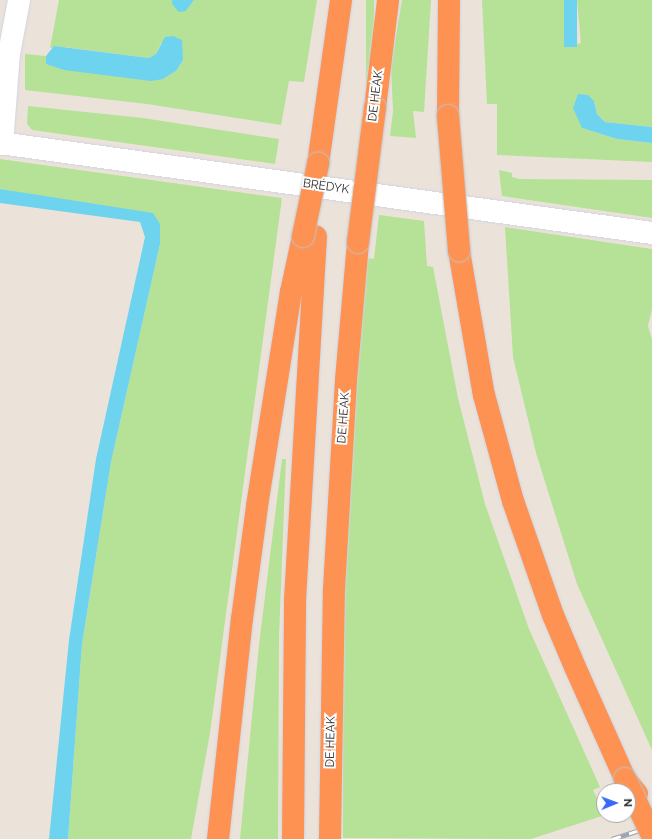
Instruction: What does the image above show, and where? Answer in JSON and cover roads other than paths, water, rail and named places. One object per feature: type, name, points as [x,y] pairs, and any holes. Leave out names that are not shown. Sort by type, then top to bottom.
[{"type":"highway","points":[[293,839],[295,600],[309,237],[326,102],[341,0]]},
{"type":"highway","name":"DE HEAK","points":[[330,839],[334,581],[346,380],[358,242],[388,0]]},
{"type":"highway","points":[[449,0],[448,116],[459,251],[484,395],[513,501],[553,615],[625,779],[652,835]]},
{"type":"highway","points":[[218,839],[242,619],[257,506],[291,292],[309,237]]},
{"type":"highway","points":[[625,779],[652,811]]},
{"type":"street","points":[[1,144],[9,54],[19,0]]},
{"type":"street","name":"BRÉDYK","points":[[1,144],[652,233]]},
{"type":"water","points":[[172,0],[194,0],[186,11],[179,12],[172,4]]},
{"type":"water","points":[[564,0],[577,0],[577,47],[564,47]]},
{"type":"water","points":[[173,36],[182,40],[183,60],[176,71],[163,79],[151,81],[64,70],[46,64],[46,56],[54,46],[149,58],[156,54],[165,37]]},
{"type":"water","points":[[578,94],[588,95],[594,101],[597,114],[605,122],[652,127],[652,143],[617,139],[582,128],[573,108]]},
{"type":"water","points":[[0,189],[153,213],[160,224],[160,244],[111,462],[82,644],[68,839],[49,839],[69,640],[96,459],[145,237],[140,222],[0,203]]},
{"type":"railway","points":[[612,839],[652,826]]}]
